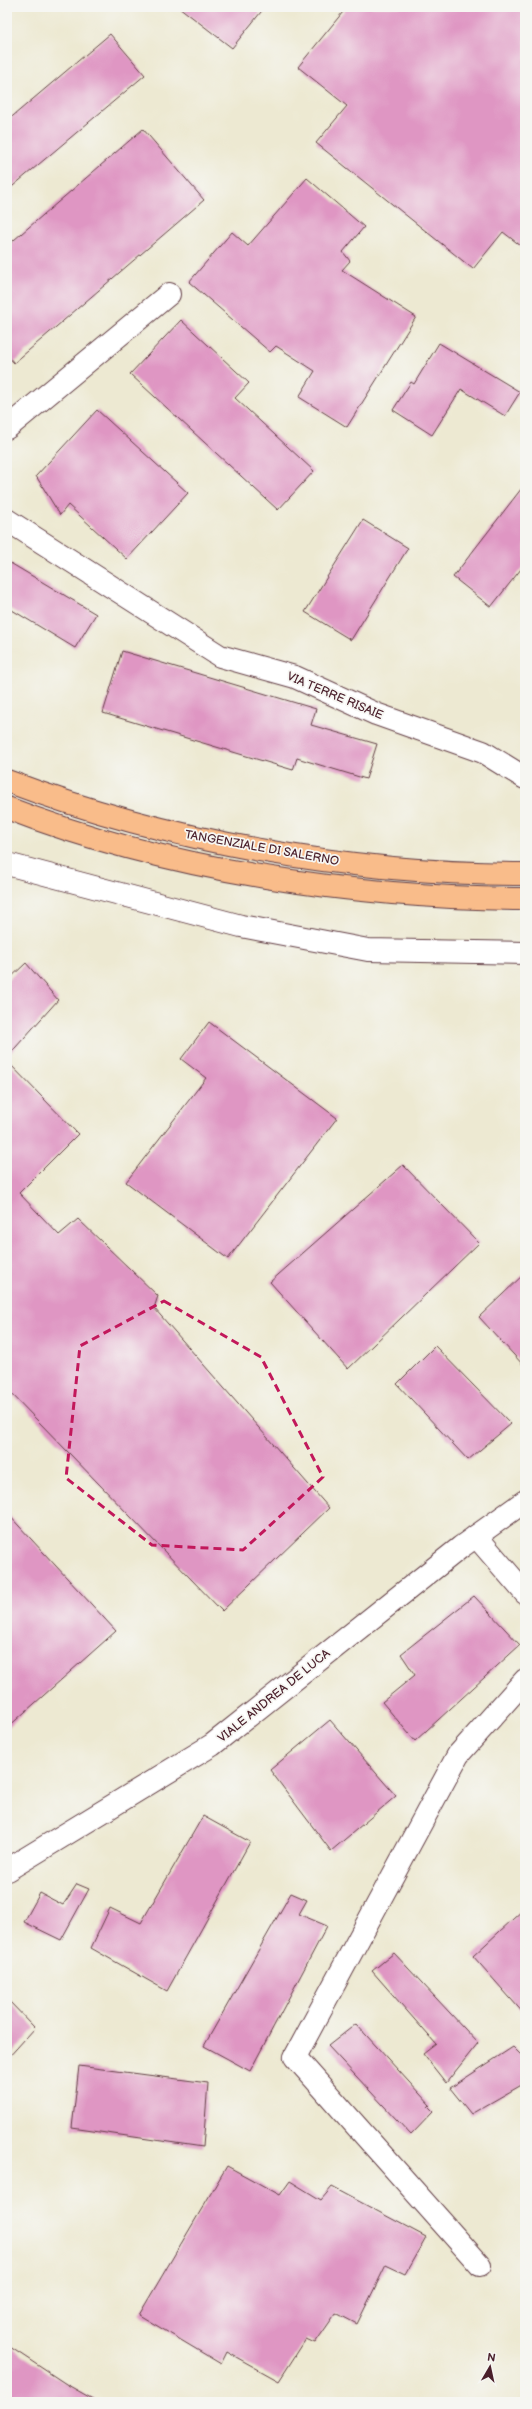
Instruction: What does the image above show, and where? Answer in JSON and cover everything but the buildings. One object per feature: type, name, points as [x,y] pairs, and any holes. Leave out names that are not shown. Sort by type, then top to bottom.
[{"type":"highway","name":"TANGENZIALE DI SALERNO","points":[[7,781],[143,824],[267,850],[403,869],[525,874]]},
{"type":"highway","name":"TANGENZIALE DI SALERNO","points":[[7,808],[60,826],[149,852],[268,877],[364,891],[420,896],[525,899]]},
{"type":"street","points":[[7,428],[168,294]]},
{"type":"street","name":"VIA TERRE RISAIE","points":[[7,520],[220,656],[294,677],[376,714],[482,752],[525,778]]},
{"type":"street","points":[[7,864],[242,926],[368,950],[525,953]]},
{"type":"street","name":"VIALE ANDREA DE LUCA","points":[[7,1870],[212,1745],[476,1536],[525,1500]]},
{"type":"street","points":[[476,1536],[525,1593]]},
{"type":"street","points":[[480,2265],[295,2057],[458,1755],[525,1680]]},
{"type":"highlighted area","points":[[164,1301],[261,1357],[323,1477],[243,1550],[152,1545],[66,1478],[80,1346]]}]
